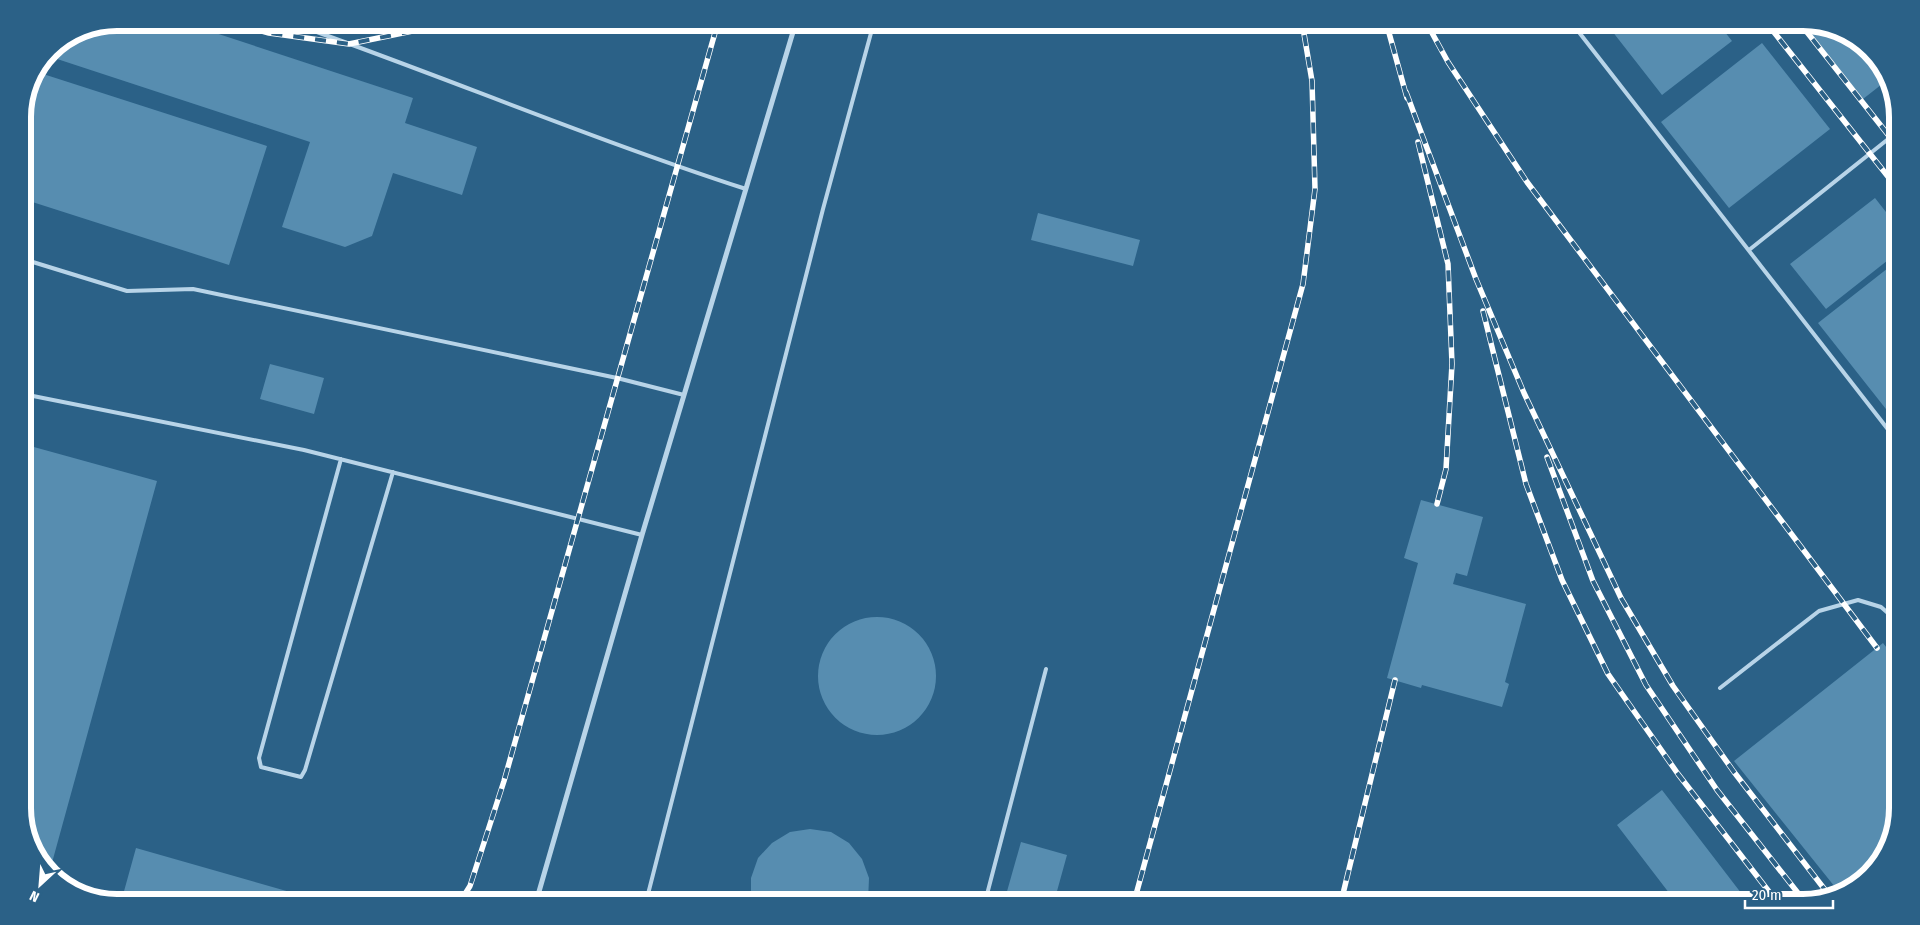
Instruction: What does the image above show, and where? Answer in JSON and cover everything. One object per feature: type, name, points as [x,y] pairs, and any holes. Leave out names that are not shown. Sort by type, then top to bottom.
[{"type":"street","points":[[538,894],[642,535],[793,31]]},
{"type":"lane","points":[[314,31],[393,59],[668,164],[746,189]]},
{"type":"lane","points":[[648,894],[823,209],[872,31]]},
{"type":"lane","points":[[1578,31],[1889,431]]},
{"type":"lane","points":[[1750,250],[1889,138]]},
{"type":"lane","points":[[31,261],[127,291],[193,289],[617,378],[684,395]]},
{"type":"lane","points":[[31,396],[304,450],[642,535]]},
{"type":"lane","points":[[341,459],[259,758],[261,767],[301,777],[305,770],[393,472]]},
{"type":"lane","points":[[1720,688],[1819,611],[1858,600],[1880,607],[1889,614]]},
{"type":"lane","points":[[987,894],[1046,669]]},
{"type":"building","points":[[209,31],[413,98],[405,123],[477,147],[462,195],[393,173],[372,236],[345,247],[282,227],[310,142],[56,58],[74,43],[106,32]]},
{"type":"building","points":[[1612,31],[1724,31],[1732,41],[1662,95]]},
{"type":"building","points":[[1810,32],[1841,40],[1867,61],[1882,84],[1863,99]]},
{"type":"building","points":[[1762,43],[1830,129],[1729,208],[1661,122]]},
{"type":"building","points":[[43,74],[267,146],[229,265],[31,202],[31,112],[34,95]]},
{"type":"building","points":[[1875,198],[1889,216],[1889,259],[1826,309],[1790,264]]},
{"type":"building","points":[[1038,213],[1140,240],[1133,266],[1031,240]]},
{"type":"building","points":[[1889,267],[1889,413],[1818,323]]},
{"type":"building","points":[[270,364],[324,378],[314,414],[260,399]]},
{"type":"building","points":[[31,446],[157,481],[53,860],[50,860],[40,846],[31,813]]},
{"type":"building","points":[[1421,500],[1483,517],[1467,576],[1456,573],[1453,584],[1526,604],[1505,682],[1509,684],[1502,707],[1422,685],[1421,688],[1387,678],[1418,563],[1404,558]]},
{"type":"building","points":[[877,617],[900,621],[919,634],[932,653],[936,676],[932,699],[919,718],[900,731],[877,735],[854,731],[835,718],[822,699],[818,676],[822,653],[835,634],[854,621]]},
{"type":"building","points":[[1883,643],[1889,651],[1888,819],[1880,846],[1867,864],[1850,879],[1835,887],[1734,761]]},
{"type":"building","points":[[1662,790],[1742,894],[1670,894],[1617,825]]},
{"type":"building","points":[[810,829],[831,832],[849,843],[862,859],[869,878],[868,894],[751,894],[751,878],[758,858],[772,843],[790,832]]},
{"type":"building","points":[[1021,842],[1067,855],[1056,894],[1006,894]]},
{"type":"building","points":[[136,848],[297,894],[123,894]]},
{"type":"railway","points":[[262,31],[349,44],[412,31]]},
{"type":"railway","points":[[465,894],[470,886],[504,781],[715,31]]},
{"type":"railway","points":[[1136,894],[1303,284],[1315,189],[1312,81],[1304,31]]},
{"type":"railway","points":[[1388,31],[1407,98]]},
{"type":"railway","points":[[1431,31],[1448,62],[1527,182],[1877,648]]},
{"type":"railway","points":[[1773,31],[1889,178]]},
{"type":"railway","points":[[1807,32],[1889,136]]},
{"type":"railway","points":[[1406,92],[1476,279],[1524,393],[1621,598],[1673,686],[1734,772],[1825,890]]},
{"type":"railway","points":[[1418,142],[1448,264],[1452,364],[1446,469],[1437,504]]},
{"type":"railway","points":[[1483,311],[1526,484],[1562,580],[1608,674],[1678,774],[1771,894]]},
{"type":"railway","points":[[1547,457],[1593,581],[1646,685],[1717,790],[1799,894]]},
{"type":"railway","points":[[1343,894],[1395,680]]}]
